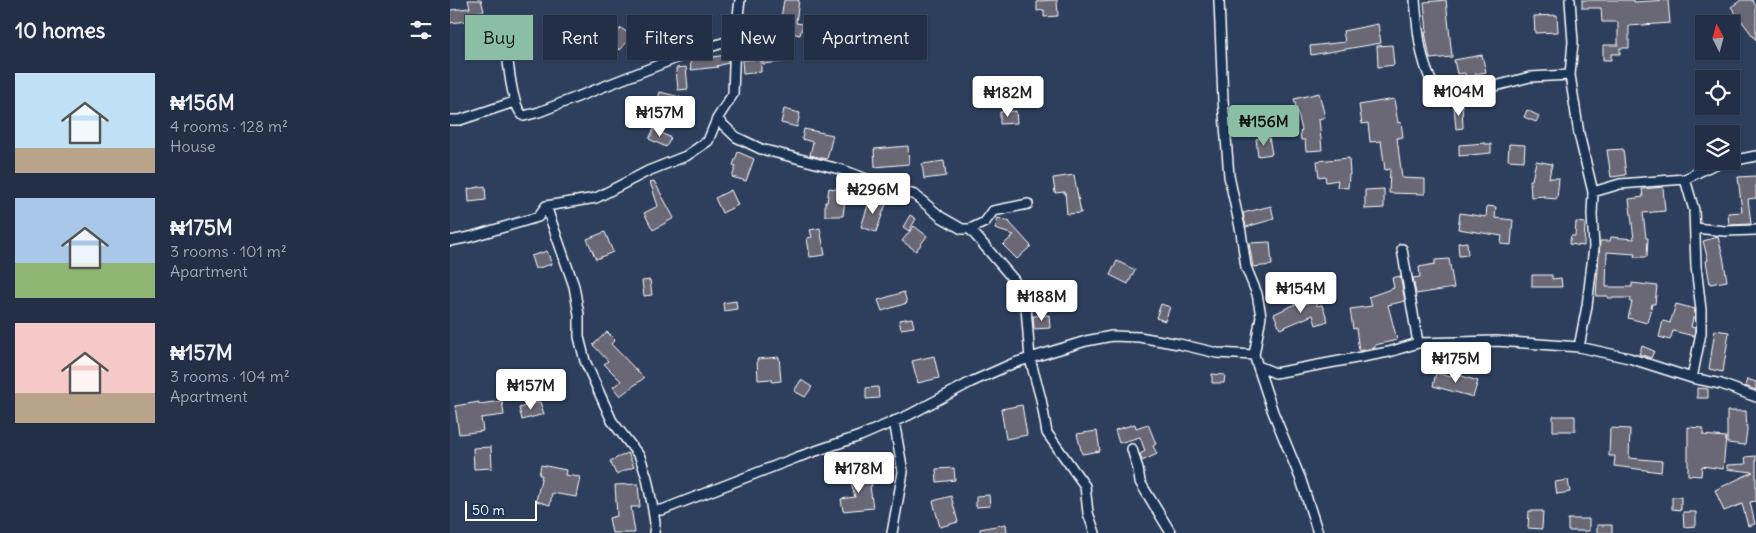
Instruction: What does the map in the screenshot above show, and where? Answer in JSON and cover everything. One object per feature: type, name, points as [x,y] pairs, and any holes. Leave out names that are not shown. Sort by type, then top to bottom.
[{"type":"street","points":[[738,15],[740,0]]},
{"type":"street","points":[[1219,0],[1223,100],[1229,176],[1241,232],[1246,267],[1257,294],[1262,316],[1254,354],[1264,388],[1302,480],[1318,533]]},
{"type":"street","points":[[1414,0],[1423,58],[1435,90],[1441,97],[1449,98],[1530,77],[1570,75]]},
{"type":"street","points":[[1570,0],[1573,42],[1570,75],[1579,134],[1593,192],[1594,247],[1587,306],[1579,347]]},
{"type":"street","points":[[508,60],[514,102],[519,113],[524,116],[539,112],[679,57],[722,43]]},
{"type":"street","points":[[450,241],[538,217],[546,206],[596,198],[648,171],[686,156],[708,140],[717,119],[733,94],[734,60]]},
{"type":"street","points":[[450,120],[460,120],[514,102]]},
{"type":"street","points":[[717,119],[736,137],[761,149],[843,170],[914,195],[940,217],[962,229],[970,229],[985,222],[993,211],[1028,204]]},
{"type":"street","points":[[1740,159],[1756,156]]},
{"type":"street","points":[[1593,192],[1620,184],[1685,179],[1703,170]]},
{"type":"street","points":[[1685,179],[1694,210],[1696,266],[1701,310],[1701,333],[1692,378]]},
{"type":"street","points":[[546,206],[574,286],[579,315],[579,336],[585,361],[612,421],[640,457],[658,510],[654,533]]},
{"type":"street","points":[[1695,228],[1756,230]]},
{"type":"street","points":[[970,229],[1014,280],[1026,307],[1030,359],[1041,399],[1047,433],[1085,486],[1088,513],[1094,533]]},
{"type":"street","points":[[1402,249],[1418,344]]},
{"type":"street","points":[[658,510],[909,415],[971,382],[1030,359],[1086,341],[1112,336],[1147,338],[1218,354],[1254,354]]},
{"type":"street","points":[[1258,366],[1274,373],[1389,352],[1418,344],[1496,341],[1579,347],[1630,358],[1692,378],[1722,384],[1756,397]]},
{"type":"street","points":[[1264,388],[1274,373]]},
{"type":"street","points":[[892,533],[903,472],[894,421]]},
{"type":"street","points":[[1132,449],[1140,482],[1172,533]]},
{"type":"building","points":[[468,0],[481,0],[484,11],[465,15],[465,21],[450,23],[450,10],[470,8]]},
{"type":"building","points":[[784,0],[799,0],[796,23],[803,24],[800,35],[794,34],[794,15],[782,15]]},
{"type":"building","points":[[1057,0],[1058,16],[1044,17],[1044,10],[1037,11],[1037,1]]},
{"type":"building","points":[[1446,0],[1452,57],[1430,59],[1425,32],[1427,32],[1424,2]]},
{"type":"building","points":[[1582,0],[1634,0],[1634,2],[1668,0],[1670,23],[1629,26],[1629,48],[1620,48],[1620,54],[1611,54],[1611,60],[1603,60],[1603,45],[1618,45],[1618,22],[1602,22],[1601,8],[1582,8]]},
{"type":"building","points":[[1741,0],[1752,0],[1756,6],[1756,40],[1740,19],[1740,15],[1737,15],[1731,7]]},
{"type":"building","points":[[1557,15],[1558,32],[1535,33],[1534,16]]},
{"type":"building","points":[[1378,24],[1381,43],[1311,55],[1310,46],[1345,42],[1343,31]]},
{"type":"building","points":[[621,28],[627,32],[627,42],[620,50],[617,47],[617,33]]},
{"type":"building","points":[[1392,45],[1394,65],[1378,67],[1377,46]]},
{"type":"building","points":[[1482,55],[1486,72],[1475,74],[1476,78],[1466,80],[1465,73],[1457,74],[1454,60]]},
{"type":"building","points":[[722,56],[722,60],[728,60],[728,63],[718,67],[691,70],[690,60],[712,60],[712,57]]},
{"type":"building","points":[[742,60],[761,60],[761,72],[743,74]]},
{"type":"building","points":[[763,60],[790,60],[790,61],[763,64]]},
{"type":"building","points":[[686,67],[688,89],[678,90],[676,68]]},
{"type":"building","points":[[660,92],[680,97],[675,115],[655,110]]},
{"type":"building","points":[[1319,93],[1325,117],[1319,119],[1322,150],[1306,151],[1305,140],[1301,140],[1300,132],[1302,130],[1294,99]]},
{"type":"building","points":[[1394,99],[1398,123],[1401,122],[1403,137],[1397,138],[1402,178],[1425,179],[1425,194],[1389,193],[1390,169],[1385,170],[1381,141],[1370,142],[1368,123],[1362,124],[1359,105]]},
{"type":"building","points":[[1462,105],[1463,128],[1456,129],[1454,106]]},
{"type":"building","points":[[784,109],[800,113],[797,127],[781,123]]},
{"type":"building","points":[[1527,110],[1539,116],[1536,122],[1524,117]]},
{"type":"building","points":[[1016,111],[1017,123],[1000,124],[1000,112]]},
{"type":"building","points":[[1230,113],[1257,117],[1256,126],[1231,123]]},
{"type":"building","points":[[654,129],[671,138],[666,147],[649,139]]},
{"type":"building","points":[[804,129],[833,135],[827,159],[810,155],[813,142],[802,139]]},
{"type":"building","points":[[1269,137],[1272,154],[1258,156],[1256,139]]},
{"type":"building","points":[[1491,144],[1491,153],[1459,156],[1459,145]]},
{"type":"building","points":[[1509,144],[1525,145],[1524,161],[1508,160]]},
{"type":"building","points":[[908,146],[909,164],[875,167],[874,149]]},
{"type":"building","points":[[1623,149],[1626,175],[1611,177],[1607,150]]},
{"type":"building","points":[[738,152],[754,159],[746,181],[732,177],[736,166],[733,165]]},
{"type":"building","points":[[1349,158],[1350,175],[1348,188],[1337,187],[1338,180],[1326,182],[1325,176],[1319,177],[1317,161]]},
{"type":"building","points":[[944,161],[946,176],[924,179],[922,164]]},
{"type":"building","points":[[1536,161],[1552,164],[1549,178],[1559,178],[1557,199],[1545,198],[1545,196],[1531,197],[1530,180],[1532,180]]},
{"type":"building","points":[[1074,175],[1081,213],[1067,214],[1065,192],[1055,193],[1053,178]]},
{"type":"building","points":[[1756,176],[1756,198],[1748,199],[1751,224],[1729,225],[1728,213],[1742,212],[1738,177]]},
{"type":"building","points":[[654,181],[674,218],[653,230],[644,213],[658,206],[650,182]]},
{"type":"building","points":[[485,186],[486,200],[469,202],[468,189]]},
{"type":"building","points":[[1663,187],[1665,211],[1643,213],[1646,238],[1648,238],[1647,257],[1634,257],[1635,254],[1607,252],[1606,287],[1632,287],[1632,283],[1657,286],[1655,304],[1652,304],[1647,323],[1628,318],[1632,302],[1630,302],[1631,298],[1596,296],[1600,241],[1610,241],[1611,237],[1634,239],[1629,199],[1643,197],[1642,189]]},
{"type":"building","points":[[829,188],[846,191],[843,216],[825,216],[825,202],[827,202]]},
{"type":"building","points":[[1384,189],[1384,208],[1365,209],[1365,190]]},
{"type":"building","points":[[731,190],[738,205],[722,213],[715,198]]},
{"type":"building","points":[[870,199],[886,204],[876,232],[861,227]]},
{"type":"building","points":[[1271,206],[1274,219],[1246,227],[1243,213]]},
{"type":"building","points":[[1487,206],[1496,207],[1495,218],[1513,220],[1511,245],[1501,244],[1502,236],[1458,229],[1460,213],[1486,217]]},
{"type":"building","points":[[910,215],[916,219],[909,231],[903,227]]},
{"type":"building","points":[[998,218],[1010,222],[1031,246],[1017,259],[1003,245],[1014,235],[995,229]]},
{"type":"building","points":[[1576,222],[1585,223],[1584,246],[1569,244],[1571,236],[1575,236]]},
{"type":"building","points":[[914,226],[927,236],[916,251],[902,241]]},
{"type":"building","points":[[820,228],[825,255],[810,257],[807,238],[812,237],[810,230]]},
{"type":"building","points":[[605,232],[613,252],[596,259],[587,239]]},
{"type":"building","points":[[1718,237],[1727,281],[1710,284],[1706,261],[1708,260],[1703,241]]},
{"type":"building","points":[[1270,242],[1272,265],[1253,267],[1249,243]]},
{"type":"building","points":[[1467,242],[1468,255],[1459,256],[1458,243]]},
{"type":"building","points":[[547,251],[552,264],[535,269],[531,256]]},
{"type":"building","points":[[1449,259],[1454,288],[1416,294],[1413,278],[1420,277],[1419,267],[1435,264],[1435,260]]},
{"type":"building","points":[[1117,261],[1135,270],[1128,284],[1110,275]]},
{"type":"building","points":[[1532,275],[1552,275],[1552,279],[1561,278],[1562,287],[1532,287]]},
{"type":"building","points":[[1400,276],[1405,301],[1388,305],[1397,340],[1375,345],[1375,348],[1359,351],[1356,328],[1353,329],[1350,309],[1372,306],[1368,297],[1394,288],[1392,278]]},
{"type":"building","points":[[650,280],[652,295],[644,296],[642,281]]},
{"type":"building","points":[[904,292],[907,303],[882,311],[878,300]]},
{"type":"building","points":[[1315,300],[1317,306],[1322,305],[1328,321],[1316,325],[1313,315],[1280,329],[1274,314],[1300,302],[1301,305]]},
{"type":"building","points":[[736,301],[737,309],[724,311],[723,303]]},
{"type":"building","points":[[1161,304],[1170,307],[1165,321],[1156,318]]},
{"type":"building","points":[[1676,304],[1695,309],[1691,327],[1695,328],[1694,336],[1673,331],[1670,340],[1659,337],[1663,321],[1670,323]]},
{"type":"building","points":[[1049,315],[1050,328],[1034,329],[1033,316]]},
{"type":"building","points":[[912,318],[914,327],[901,329],[899,320]]},
{"type":"building","points":[[1715,330],[1729,332],[1723,372],[1709,369]]},
{"type":"building","points":[[607,332],[615,340],[611,344],[644,378],[620,396],[613,387],[621,381],[604,364],[608,361],[593,345]]},
{"type":"building","points":[[1642,346],[1654,351],[1651,358],[1639,354]]},
{"type":"building","points":[[934,356],[939,378],[918,383],[912,361]]},
{"type":"building","points":[[779,357],[781,381],[772,382],[772,379],[758,380],[757,359]]},
{"type":"building","points":[[1436,373],[1451,377],[1452,373],[1478,381],[1473,397],[1433,386]]},
{"type":"building","points":[[1212,374],[1225,375],[1224,383],[1212,383]]},
{"type":"building","points":[[1747,379],[1756,382],[1756,390],[1745,386]]},
{"type":"building","points":[[801,380],[812,387],[805,397],[794,391]]},
{"type":"building","points":[[878,387],[879,398],[866,399],[866,388]]},
{"type":"building","points":[[1697,388],[1708,389],[1708,398],[1697,398]]},
{"type":"building","points":[[502,401],[504,415],[481,418],[483,431],[459,434],[455,406]]},
{"type":"building","points":[[540,402],[544,414],[522,420],[519,408]]},
{"type":"building","points":[[1022,405],[1027,435],[1006,439],[1001,409]]},
{"type":"building","points":[[1727,411],[1746,411],[1747,430],[1745,445],[1727,443]]},
{"type":"building","points":[[1553,416],[1575,416],[1575,431],[1553,431]]},
{"type":"building","points":[[1135,424],[1136,428],[1148,424],[1156,444],[1153,446],[1157,454],[1142,461],[1140,454],[1145,451],[1140,437],[1119,443],[1115,430]]},
{"type":"building","points":[[1688,427],[1703,428],[1703,435],[1726,437],[1723,469],[1702,466],[1701,476],[1688,475]]},
{"type":"building","points":[[1610,428],[1630,429],[1629,458],[1662,461],[1661,472],[1614,466],[1615,456],[1609,456]]},
{"type":"building","points":[[1097,431],[1100,451],[1082,454],[1077,434]]},
{"type":"building","points":[[491,447],[492,468],[474,469],[473,448]]},
{"type":"building","points":[[628,453],[634,467],[616,474],[610,461]]},
{"type":"building","points":[[1756,456],[1756,501],[1750,502],[1755,524],[1748,526],[1742,504],[1724,511],[1715,490],[1753,472],[1727,469],[1727,465],[1746,464],[1745,457]]},
{"type":"building","points":[[541,465],[566,470],[565,475],[580,477],[576,497],[552,493],[550,505],[536,501],[542,475],[539,475]]},
{"type":"building","points":[[954,468],[955,480],[937,482],[936,469]]},
{"type":"building","points":[[869,473],[872,486],[870,486],[873,508],[843,511],[841,499],[855,497],[850,478]]},
{"type":"building","points":[[1568,480],[1570,492],[1557,494],[1555,482]]},
{"type":"building","points":[[638,484],[640,507],[631,507],[635,533],[612,533],[609,518],[617,516],[615,485]]},
{"type":"building","points":[[989,495],[990,506],[976,507],[976,496]]},
{"type":"building","points":[[951,496],[958,522],[940,527],[933,501]]},
{"type":"building","points":[[1672,497],[1681,497],[1681,510],[1672,509]]},
{"type":"building","points":[[1529,511],[1543,511],[1542,529],[1528,528]]},
{"type":"building","points":[[1683,512],[1696,512],[1696,526],[1684,527]]},
{"type":"building","points":[[1568,519],[1589,519],[1589,531],[1568,531]]},
{"type":"building","points":[[1006,524],[1007,533],[980,533],[980,529]]},
{"type":"building","points":[[1597,525],[1612,525],[1612,533],[1597,533]]}]
